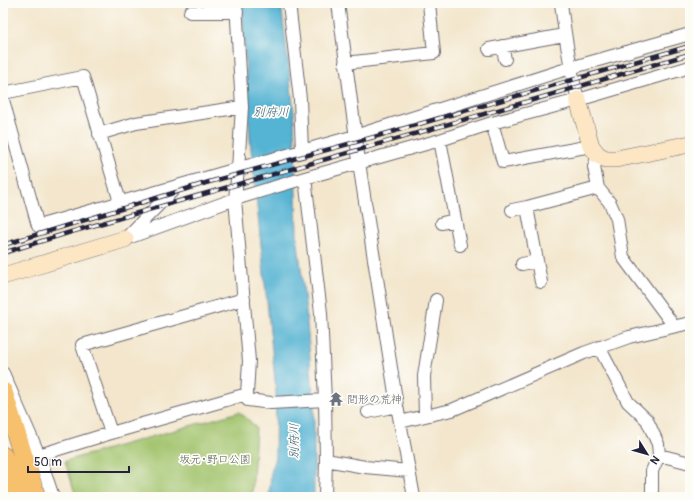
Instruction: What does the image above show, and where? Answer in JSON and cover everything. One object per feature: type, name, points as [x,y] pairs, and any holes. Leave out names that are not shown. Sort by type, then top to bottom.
[{"type":"main road","points":[[3,392],[36,497]]},
{"type":"main road","points":[[3,456],[18,497]]},
{"type":"street","points":[[289,3],[300,99],[302,151]]},
{"type":"street","points":[[340,3],[345,63],[355,136],[397,406],[414,497]]},
{"type":"street","points":[[345,63],[434,53],[429,3]]},
{"type":"street","points":[[560,3],[570,68],[578,100],[594,150],[594,167],[598,188],[610,203],[617,219],[623,257],[671,322],[671,327]]},
{"type":"street","points":[[190,12],[237,7],[242,107],[243,167],[236,199],[249,361],[248,400],[271,403],[325,400]]},
{"type":"street","points":[[3,100],[38,226],[355,136],[570,68],[690,34]]},
{"type":"street","points":[[489,49],[564,35]]},
{"type":"street","points":[[502,46],[505,59]]},
{"type":"street","points":[[3,276],[125,239],[252,194],[359,162],[440,140],[492,123],[578,100],[690,67]]},
{"type":"street","points":[[3,93],[83,76],[120,202]]},
{"type":"street","points":[[99,134],[136,123],[242,107]]},
{"type":"street","points":[[492,123],[503,162],[594,150],[606,159],[616,159],[690,144]]},
{"type":"street","points":[[440,140],[460,245]]},
{"type":"street","points":[[305,178],[321,313],[325,400],[325,497]]},
{"type":"street","points":[[125,239],[176,186]]},
{"type":"street","points":[[512,210],[598,188]]},
{"type":"street","points":[[527,207],[541,282]]},
{"type":"street","points":[[442,223],[455,220]]},
{"type":"street","points":[[522,264],[537,260]]},
{"type":"street","points":[[111,433],[82,345],[244,299]]},
{"type":"street","points":[[425,416],[424,376],[436,300]]},
{"type":"street","points":[[400,422],[452,410],[599,347],[629,337],[690,323]]},
{"type":"street","points":[[599,347],[628,402],[647,420],[658,444],[659,455],[652,471],[652,497]]},
{"type":"street","points":[[3,373],[39,454],[53,497]]},
{"type":"street","points":[[39,454],[247,394]]},
{"type":"street","points":[[368,412],[397,406]]},
{"type":"street","points":[[659,455],[690,463]]},
{"type":"street","points":[[326,460],[365,467],[409,471]]},
{"type":"green space","name":"坂元･野口公園","points":[[239,412],[256,428],[252,497],[76,497],[65,461]]},
{"type":"water","name":"別府川","points":[[242,3],[281,3],[294,112],[297,235],[306,311],[314,406],[314,497],[269,497],[271,473],[275,457],[276,389],[250,139]]},
{"type":"railway","points":[[3,245],[209,182],[374,137],[690,46]]},
{"type":"railway","points":[[3,253],[71,232],[690,54]]},
{"type":"place","name":"間形の荒神","points":[[336,399]]}]
